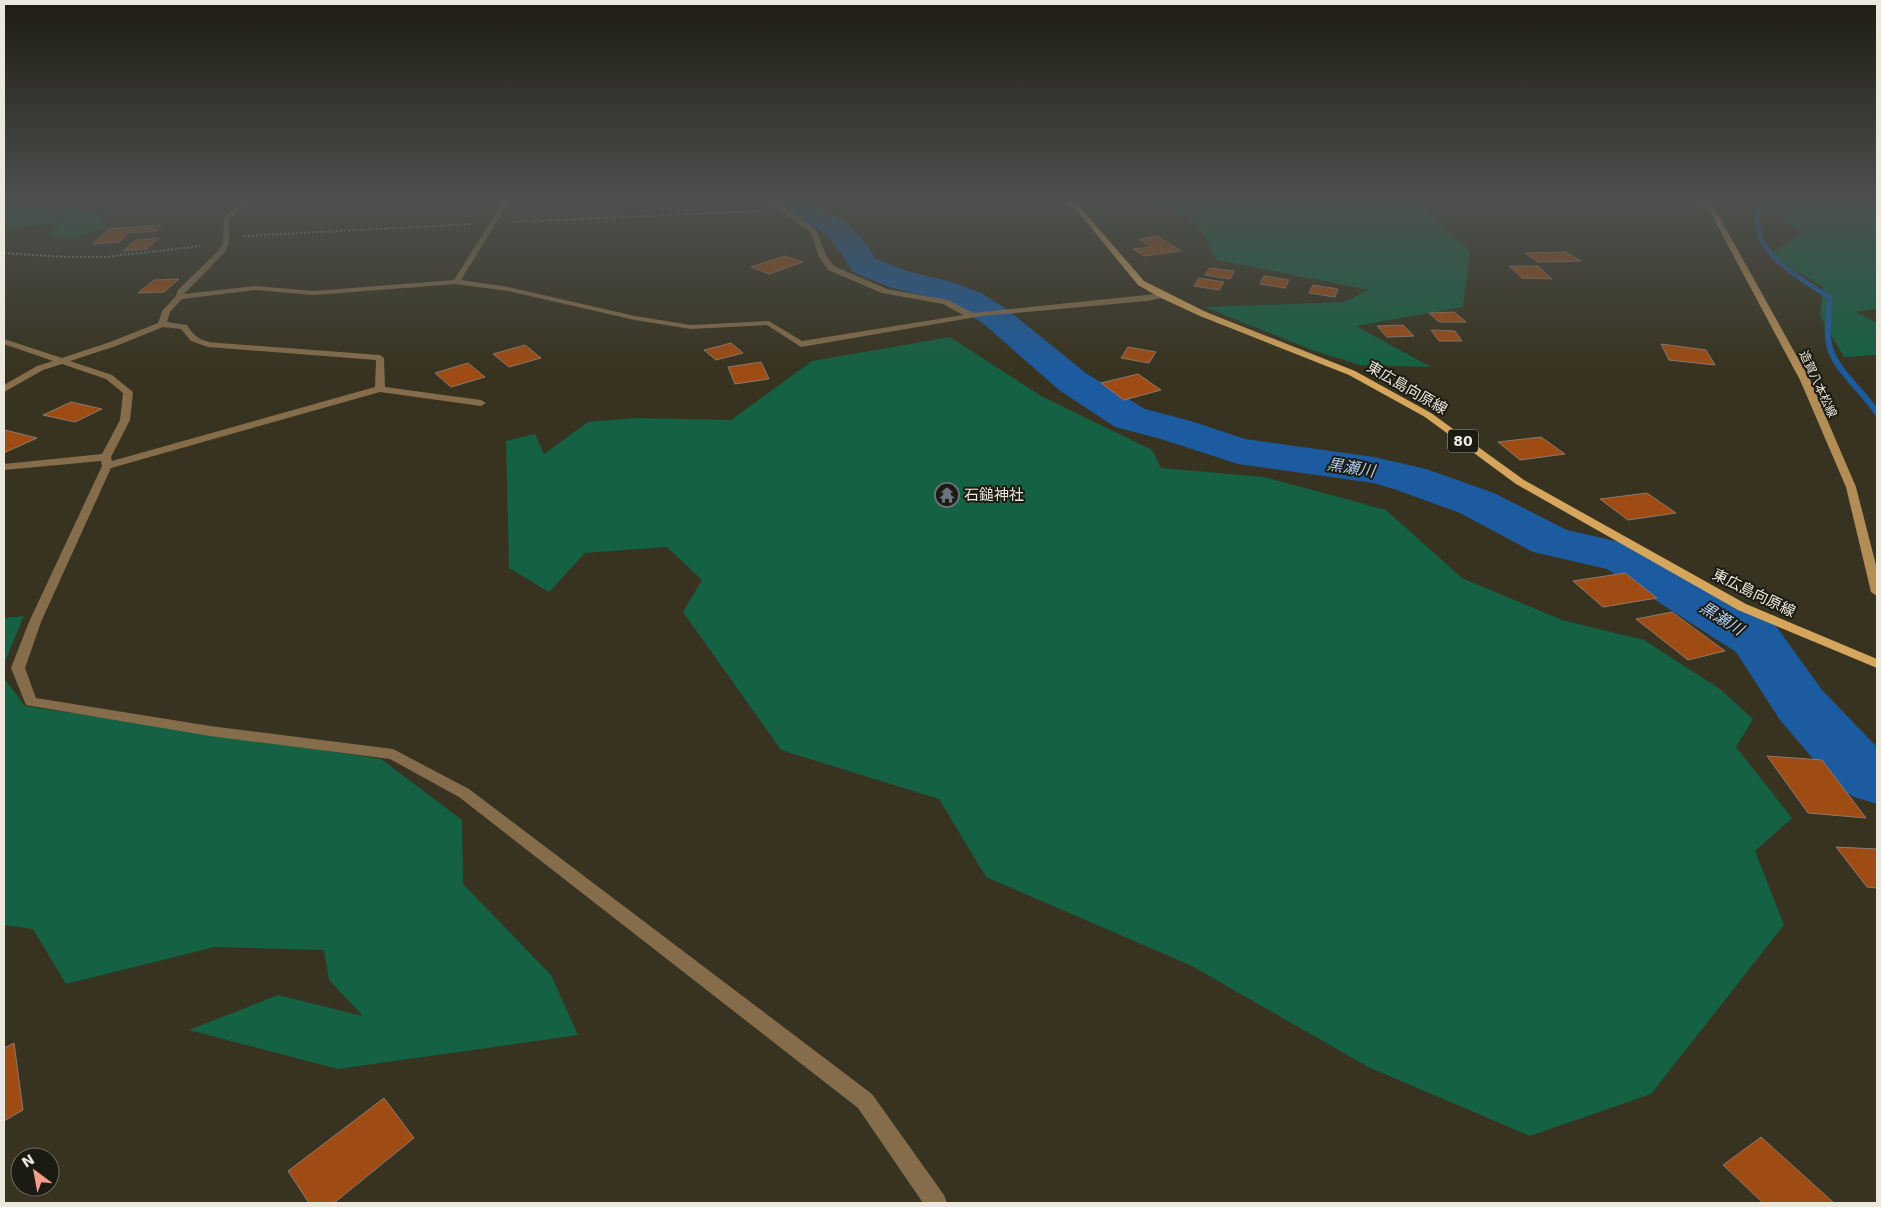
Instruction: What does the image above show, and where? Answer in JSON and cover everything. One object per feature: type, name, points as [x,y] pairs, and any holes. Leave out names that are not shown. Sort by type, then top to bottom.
[{"type":"main road","name":"東広島向原線","points":[[1120,258],[1141,283],[1162,295],[1203,314],[1352,373],[1428,415],[1520,482],[1733,602],[1877,664]]},
{"type":"main road","name":"造賀八本松線","points":[[1739,258],[1805,380],[1851,487],[1877,592]]},
{"type":"street","points":[[162,324],[166,311],[180,297],[181,292],[216,258]]},
{"type":"street","points":[[456,282],[470,258]]},
{"type":"street","points":[[824,258],[831,268],[885,291],[945,302],[972,316]]},
{"type":"street","points":[[180,297],[255,288],[314,293],[456,282],[508,289],[635,318],[690,327],[751,323],[769,324],[801,344],[982,314],[1121,302],[1162,295]]},
{"type":"street","points":[[4,389],[40,368],[64,361],[162,324],[184,327],[187,336],[198,343],[380,358],[380,389]]},
{"type":"street","points":[[4,341],[109,377],[128,392],[125,420],[35,622],[18,668],[31,702],[210,731],[393,754],[456,789],[865,1101],[936,1203]]},
{"type":"street","points":[[4,467],[107,462],[380,389],[481,403]]},
{"type":"green space","points":[[1216,258],[1469,258],[1463,307],[1356,326],[1431,367],[1360,365],[1312,350],[1205,307],[1344,302],[1369,290]]},
{"type":"green space","points":[[1776,258],[1877,258],[1877,309],[1856,312],[1877,323],[1877,355],[1844,357],[1820,316],[1823,287]]},
{"type":"green space","points":[[950,337],[1041,396],[1152,450],[1161,468],[1264,477],[1386,510],[1462,578],[1562,620],[1644,640],[1720,689],[1753,719],[1736,747],[1792,818],[1755,851],[1784,925],[1651,1094],[1530,1136],[1368,1067],[1192,966],[986,877],[939,799],[781,750],[683,612],[702,580],[667,547],[585,553],[549,592],[509,568],[506,441],[535,434],[544,454],[588,422],[634,418],[731,420],[812,361]]},
{"type":"green space","points":[[24,616],[4,664],[4,618]]},
{"type":"green space","points":[[4,678],[25,706],[381,759],[462,820],[463,884],[551,975],[578,1035],[338,1069],[189,1030],[278,995],[363,1016],[329,980],[324,950],[215,947],[66,984],[33,929],[4,925]]},
{"type":"building","points":[[778,258],[792,258],[803,262],[769,274],[751,267]]},
{"type":"building","points":[[1533,258],[1577,258],[1581,261],[1538,262]]},
{"type":"building","points":[[1509,266],[1538,266],[1552,279],[1522,278]]},
{"type":"building","points":[[1210,268],[1234,271],[1230,279],[1205,275]]},
{"type":"building","points":[[1264,276],[1289,280],[1285,288],[1260,284]]},
{"type":"building","points":[[1199,278],[1224,282],[1219,290],[1194,286]]},
{"type":"building","points":[[179,279],[164,292],[138,293],[154,280]]},
{"type":"building","points":[[1313,285],[1338,289],[1335,297],[1309,293]]},
{"type":"building","points":[[1454,312],[1466,322],[1439,322],[1429,313]]},
{"type":"building","points":[[1403,325],[1414,336],[1387,337],[1377,326]]},
{"type":"building","points":[[1431,330],[1455,331],[1462,341],[1439,341]]},
{"type":"building","points":[[731,343],[743,353],[716,360],[704,350]]},
{"type":"building","points":[[1661,344],[1706,350],[1715,365],[1669,360]]},
{"type":"building","points":[[525,345],[541,358],[509,367],[493,354]]},
{"type":"building","points":[[1128,347],[1156,352],[1149,363],[1121,358]]},
{"type":"building","points":[[761,362],[769,379],[735,384],[728,367]]},
{"type":"building","points":[[468,363],[485,377],[451,387],[435,373]]},
{"type":"building","points":[[1138,374],[1161,390],[1124,400],[1101,383]]},
{"type":"building","points":[[71,402],[102,409],[75,422],[43,415]]},
{"type":"building","points":[[5,430],[37,438],[4,452]]},
{"type":"building","points":[[1541,437],[1565,454],[1520,460],[1498,442]]},
{"type":"building","points":[[1647,493],[1676,513],[1628,520],[1600,499]]},
{"type":"building","points":[[1625,573],[1657,598],[1603,607],[1573,581]]},
{"type":"building","points":[[1672,612],[1725,651],[1688,660],[1636,619]]},
{"type":"building","points":[[1767,756],[1822,760],[1866,818],[1808,813]]},
{"type":"building","points":[[1836,847],[1877,849],[1877,888],[1867,887]]},
{"type":"building","points":[[14,1043],[23,1110],[4,1121],[4,1048]]},
{"type":"building","points":[[384,1098],[414,1138],[334,1203],[309,1203],[288,1171]]},
{"type":"building","points":[[1761,1137],[1834,1203],[1763,1203],[1723,1165]]},
{"type":"waterway","name":"黒瀬川","points":[[860,258],[864,265],[900,280],[940,289],[969,300],[996,317],[1073,382],[1130,418],[1176,430],[1238,451],[1374,470],[1410,479],[1477,503],[1551,541],[1624,558],[1756,639],[1801,705],[1860,770],[1877,780]]},
{"type":"waterway","points":[[1775,258],[1830,298],[1828,318]]},
{"type":"waterway","points":[[1829,317],[1828,333],[1834,359],[1877,413]]},
{"type":"place","name":"石鎚神社","points":[[947,495]]}]
